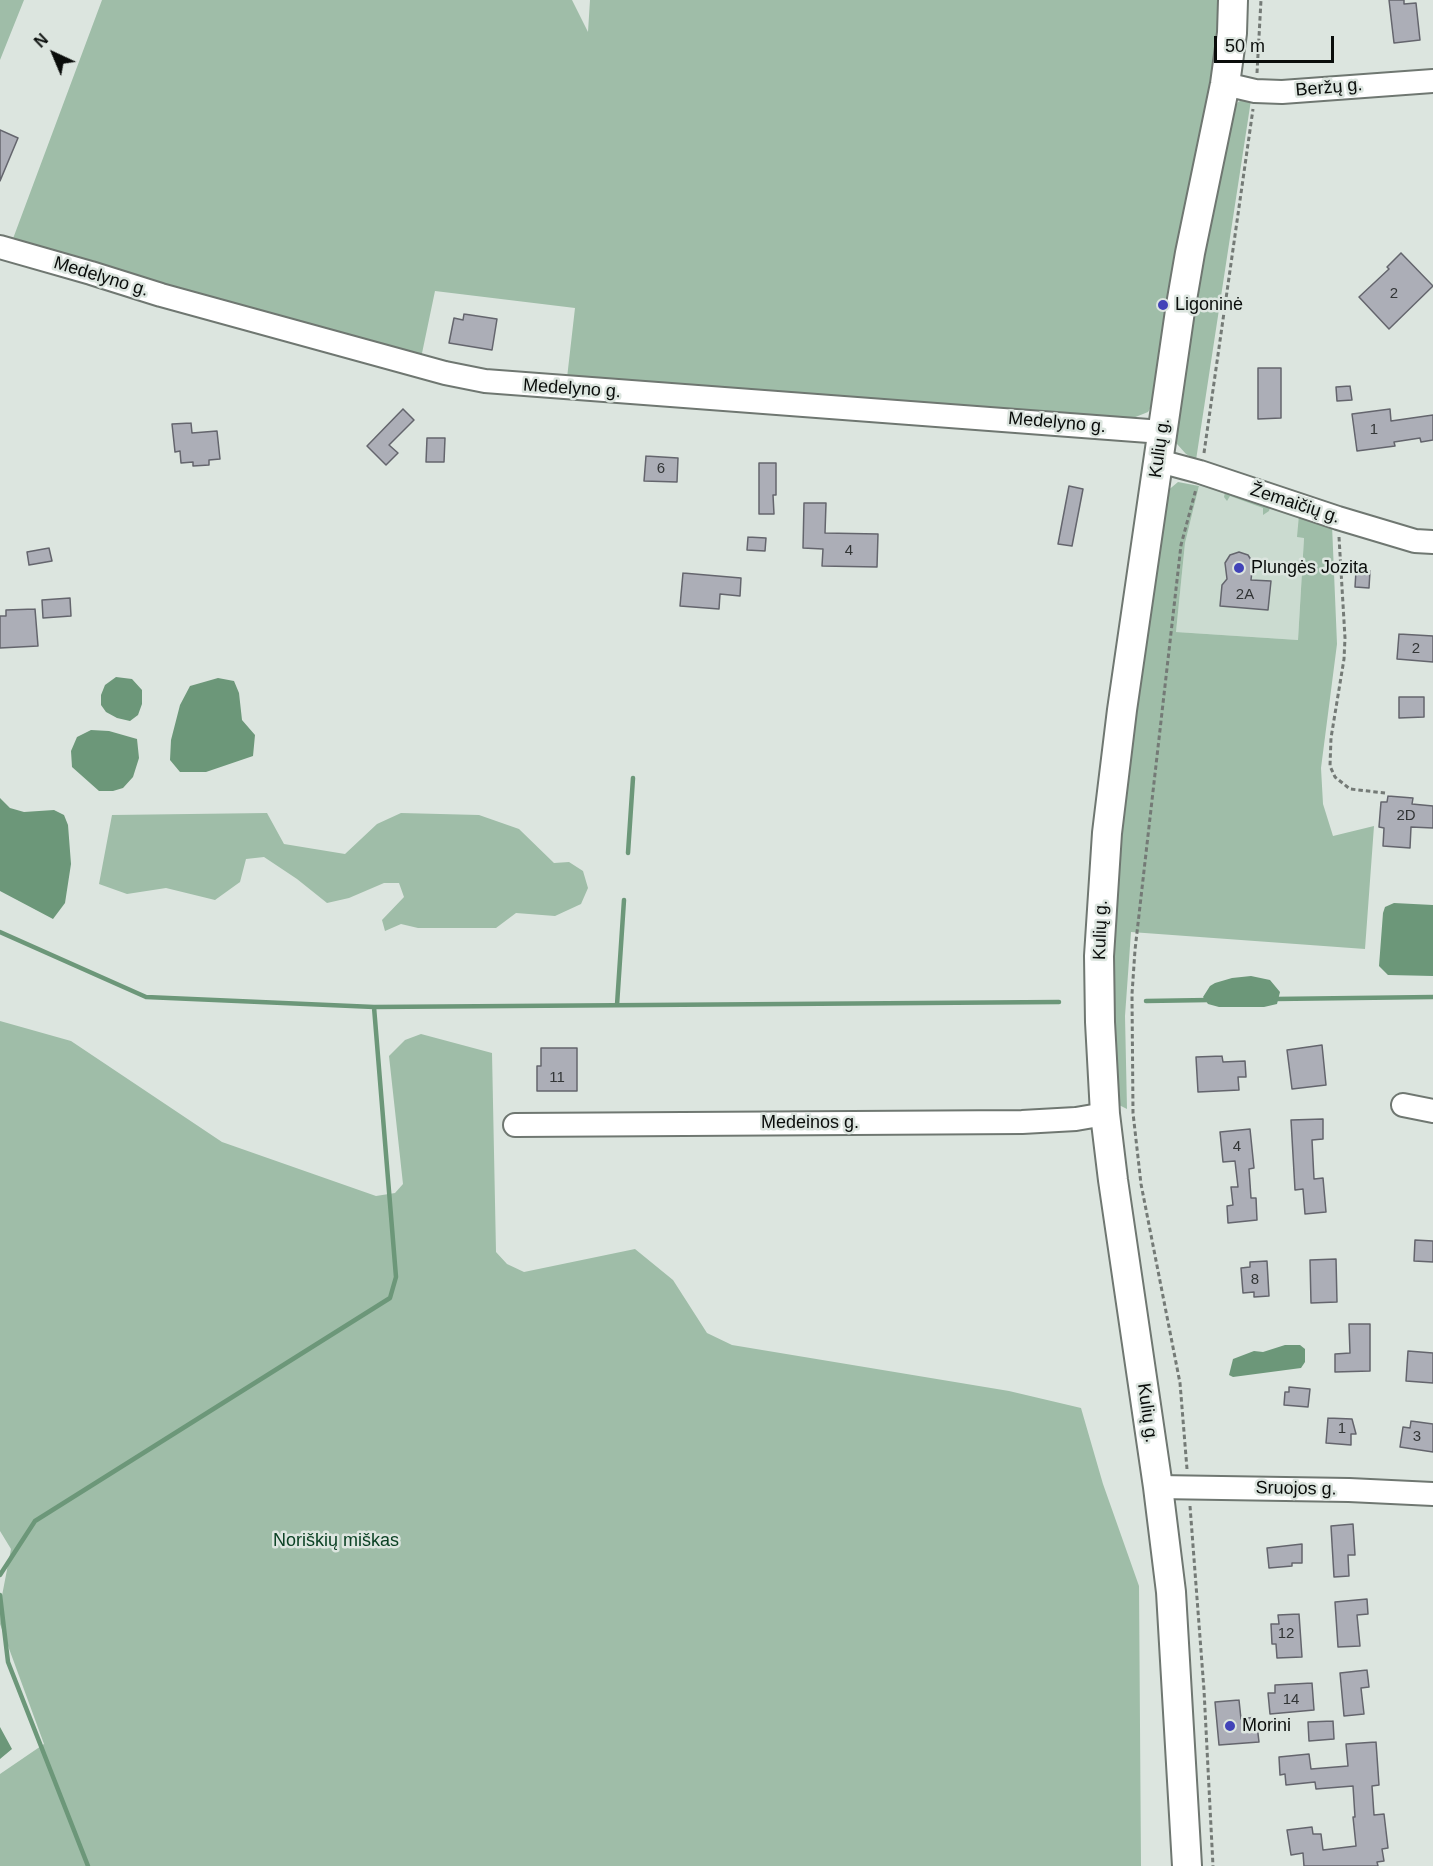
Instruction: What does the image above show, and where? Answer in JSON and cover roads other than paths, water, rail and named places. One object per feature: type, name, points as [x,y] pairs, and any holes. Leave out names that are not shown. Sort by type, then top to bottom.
[{"type":"main road","name":"Kulių g.","points":[[1187,1866],[1171,1592],[1105,1114],[1099,956],[1107,833],[1120,720],[1190,252],[1226,84],[1233,0]]},
{"type":"street","name":"Beržų g.","points":[[1226,84],[1256,91],[1282,92],[1433,81]]},
{"type":"street","name":"Medelyno g.","points":[[0,247],[218,311],[445,373],[485,381],[1162,432]]},
{"type":"street","name":"Žemaičių g.","points":[[1159,461],[1415,541],[1433,542]]},
{"type":"street","points":[[1403,1105],[1433,1111]]},
{"type":"street","name":"Medeinos g.","points":[[515,1125],[1022,1122],[1076,1119],[1105,1114]]},
{"type":"street","name":"Sruojos g.","points":[[1158,1487],[1349,1490],[1433,1494]]},
{"type":"waterway","points":[[628,853],[633,778]]},
{"type":"waterway","points":[[617,1005],[624,900]]},
{"type":"waterway","points":[[0,932],[146,997],[374,1007],[1059,1002]]},
{"type":"waterway","points":[[1275,999],[1433,997]]},
{"type":"waterway","points":[[1146,1001],[1209,1000]]},
{"type":"waterway","points":[[0,1575],[35,1521],[390,1298],[396,1277],[374,1007]]},
{"type":"waterway","points":[[0,1595],[8,1662],[88,1866]]},
{"type":"place","name":"Ligoninė","points":[[1163,305]]},
{"type":"place","name":"Plungės Jozita","points":[[1239,568]]},
{"type":"place","name":"Morini","points":[[1230,1726]]},
{"type":"park label","name":"Noriškių miškas","points":[[336,1541]]}]
